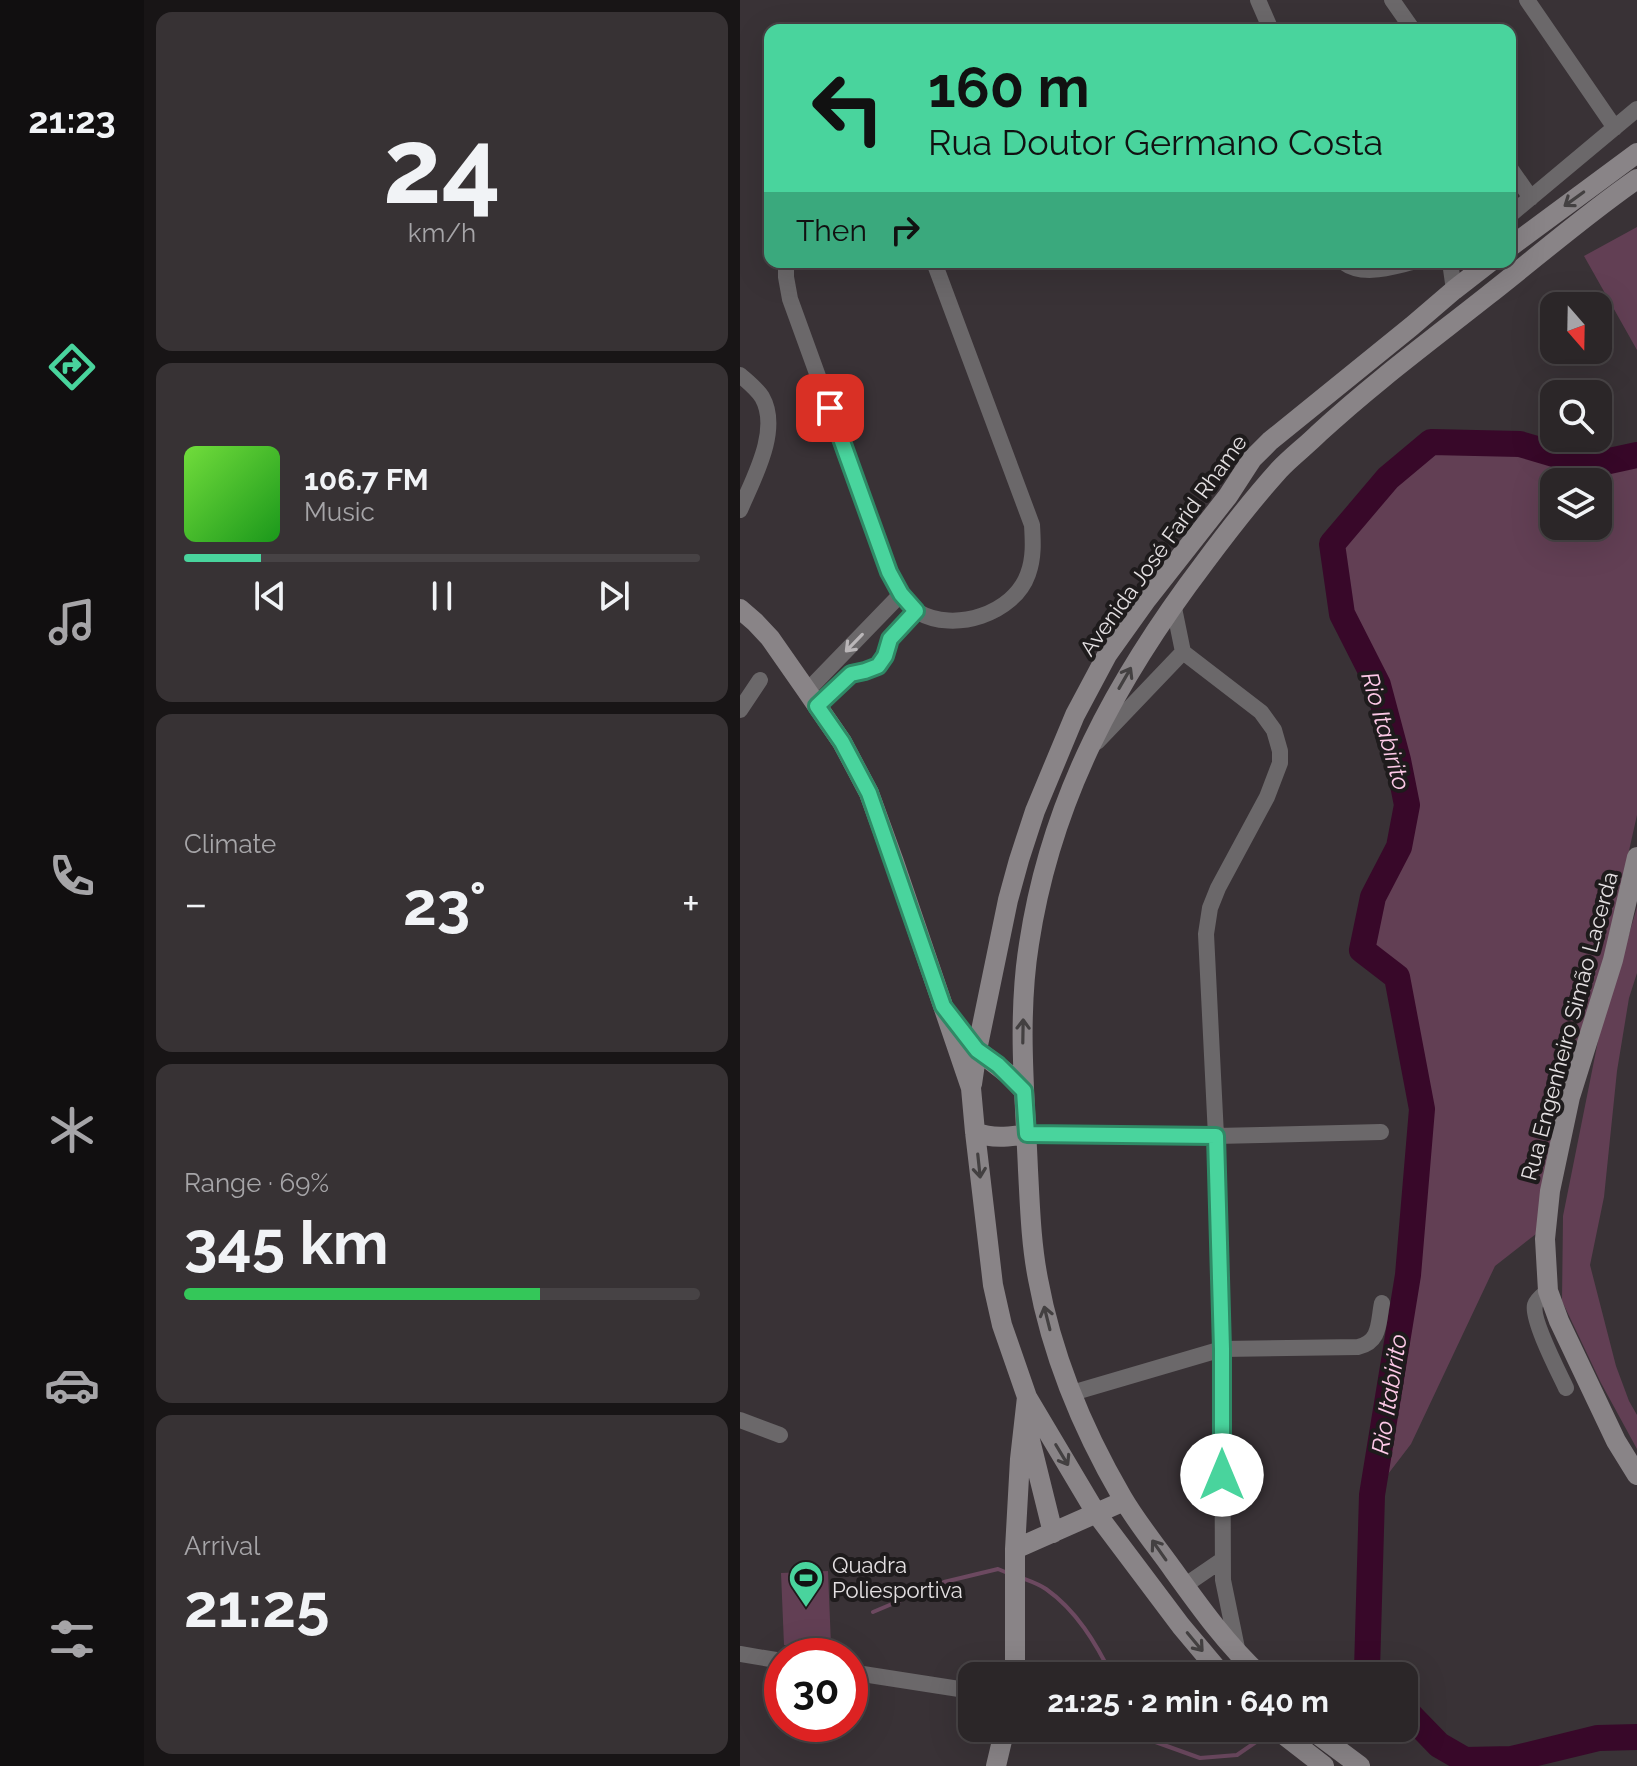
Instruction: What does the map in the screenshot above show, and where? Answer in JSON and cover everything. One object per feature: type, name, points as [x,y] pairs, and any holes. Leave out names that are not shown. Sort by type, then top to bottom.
[{"type":"street","points":[[1258,0],[1268,24]]},
{"type":"street","points":[[1392,0],[1404,24]]},
{"type":"street","points":[[1527,0],[1615,128]]},
{"type":"street","points":[[1516,210],[1637,109]]},
{"type":"street","points":[[1516,243],[1637,153]]},
{"type":"street","points":[[1516,177],[1531,198]]},
{"type":"street","points":[[1246,1662],[1184,1586],[1124,1501],[1099,1453],[1055,1348],[1038,1278],[1032,1233],[1024,1091],[1023,1030],[1028,947],[1041,885],[1064,809],[1085,755],[1139,655],[1173,603],[1281,469],[1341,413],[1637,179]]},
{"type":"street","points":[[786,268],[790,299],[889,572],[901,594],[916,611],[954,621],[996,611],[1014,597],[1028,576],[1033,549],[1032,525],[936,268]]},
{"type":"street","points":[[1355,268],[1380,268]]},
{"type":"street","points":[[1451,268],[1454,290]]},
{"type":"street","name":"Avenida José Farid Rhame","points":[[971,1088],[1008,900],[1035,811],[1075,715],[1107,655],[1228,496],[1252,459],[1482,268]]},
{"type":"street","points":[[740,375],[761,396],[769,425],[765,448],[740,510]]},
{"type":"street","points":[[812,698],[901,594]]},
{"type":"street","points":[[1173,603],[1183,652],[1261,712],[1274,730],[1280,751],[1277,774],[1218,888],[1207,922],[1222,1349],[1222,1560],[1226,1603],[1238,1655]]},
{"type":"street","points":[[740,609],[770,638],[842,742],[869,793],[971,1088],[993,1285],[1002,1325],[1027,1397],[1096,1513],[1211,1662]]},
{"type":"street","points":[[812,698],[851,674],[878,666],[890,639],[916,611]]},
{"type":"street","points":[[1085,755],[1183,652]]},
{"type":"street","points":[[740,710],[760,680]]},
{"type":"street","name":"Rua Engenheiro Simão Lacerda","points":[[1637,857],[1613,960],[1570,1097],[1550,1191],[1545,1239],[1548,1291],[1610,1428],[1637,1475]]},
{"type":"street","points":[[943,1006],[977,1050],[998,1065],[1024,1091]]},
{"type":"street","points":[[975,1132],[995,1138],[1027,1134],[1216,1136],[1381,1132]]},
{"type":"street","points":[[1548,1291],[1534,1307],[1535,1314],[1566,1388]]},
{"type":"street","points":[[1072,1393],[1222,1349],[1367,1345],[1375,1336],[1382,1303]]},
{"type":"street","points":[[1016,1662],[1015,1553],[1027,1397]]},
{"type":"street","points":[[740,1420],[780,1435]]},
{"type":"street","points":[[1025,1421],[1053,1533]]},
{"type":"street","points":[[1015,1553],[1124,1501]]},
{"type":"street","points":[[1184,1586],[1222,1560]]},
{"type":"street","points":[[740,1654],[764,1658]]},
{"type":"street","points":[[868,1675],[958,1689]]},
{"type":"street","points":[[996,1766],[1002,1742]]},
{"type":"street","points":[[1292,1742],[1324,1766]]},
{"type":"street","points":[[1328,1742],[1360,1766]]},
{"type":"shaded area","points":[[1637,227],[1637,350],[1612,306],[1612,292],[1604,292],[1584,256]]},
{"type":"shaded area","points":[[1431,442],[1520,444],[1591,465],[1637,455],[1637,815],[1536,1234],[1495,1266],[1411,1444],[1372,1495],[1408,1275],[1422,1109],[1397,977],[1362,950],[1373,897],[1399,847],[1407,805],[1378,685],[1342,614],[1332,544],[1388,478]]},
{"type":"shaded area","points":[[1637,907],[1637,973],[1629,998],[1617,1071],[1604,1197],[1590,1265],[1616,1366],[1637,1415],[1637,1449],[1562,1301],[1563,1216],[1599,1036]]},
{"type":"shaded area","name":"Quadra Poliesportiva","points":[[828,1571],[831,1638],[784,1638],[781,1573]]},
{"type":"waterway","name":"Rio Itabirito","points":[[1367,1662],[1372,1495],[1408,1275],[1422,1109],[1397,977],[1362,950],[1373,897],[1399,847],[1407,805],[1378,685],[1342,614],[1332,544],[1388,478],[1431,442],[1520,444],[1591,465],[1637,455]]},
{"type":"waterway","points":[[873,1612],[944,1582],[998,1569],[1010,1574]]},
{"type":"waterway","points":[[1022,1578],[1043,1587],[1067,1607],[1104,1662]]},
{"type":"waterway","name":"Rio Itabirito","points":[[1418,1723],[1439,1745],[1465,1760],[1512,1759],[1598,1738],[1637,1737]]},
{"type":"waterway","points":[[1156,1742],[1200,1758],[1237,1755],[1256,1742]]},
{"type":"place","name":"Quadra Poliesportiva","points":[[806,1609]]},
{"type":"route","points":[[830,408],[889,572],[901,594],[916,611],[893,634],[883,661],[878,666],[851,674],[817,706],[842,742],[869,793],[943,1006],[977,1050],[998,1065],[1024,1091],[1027,1134],[1216,1136],[1222,1475]]}]
